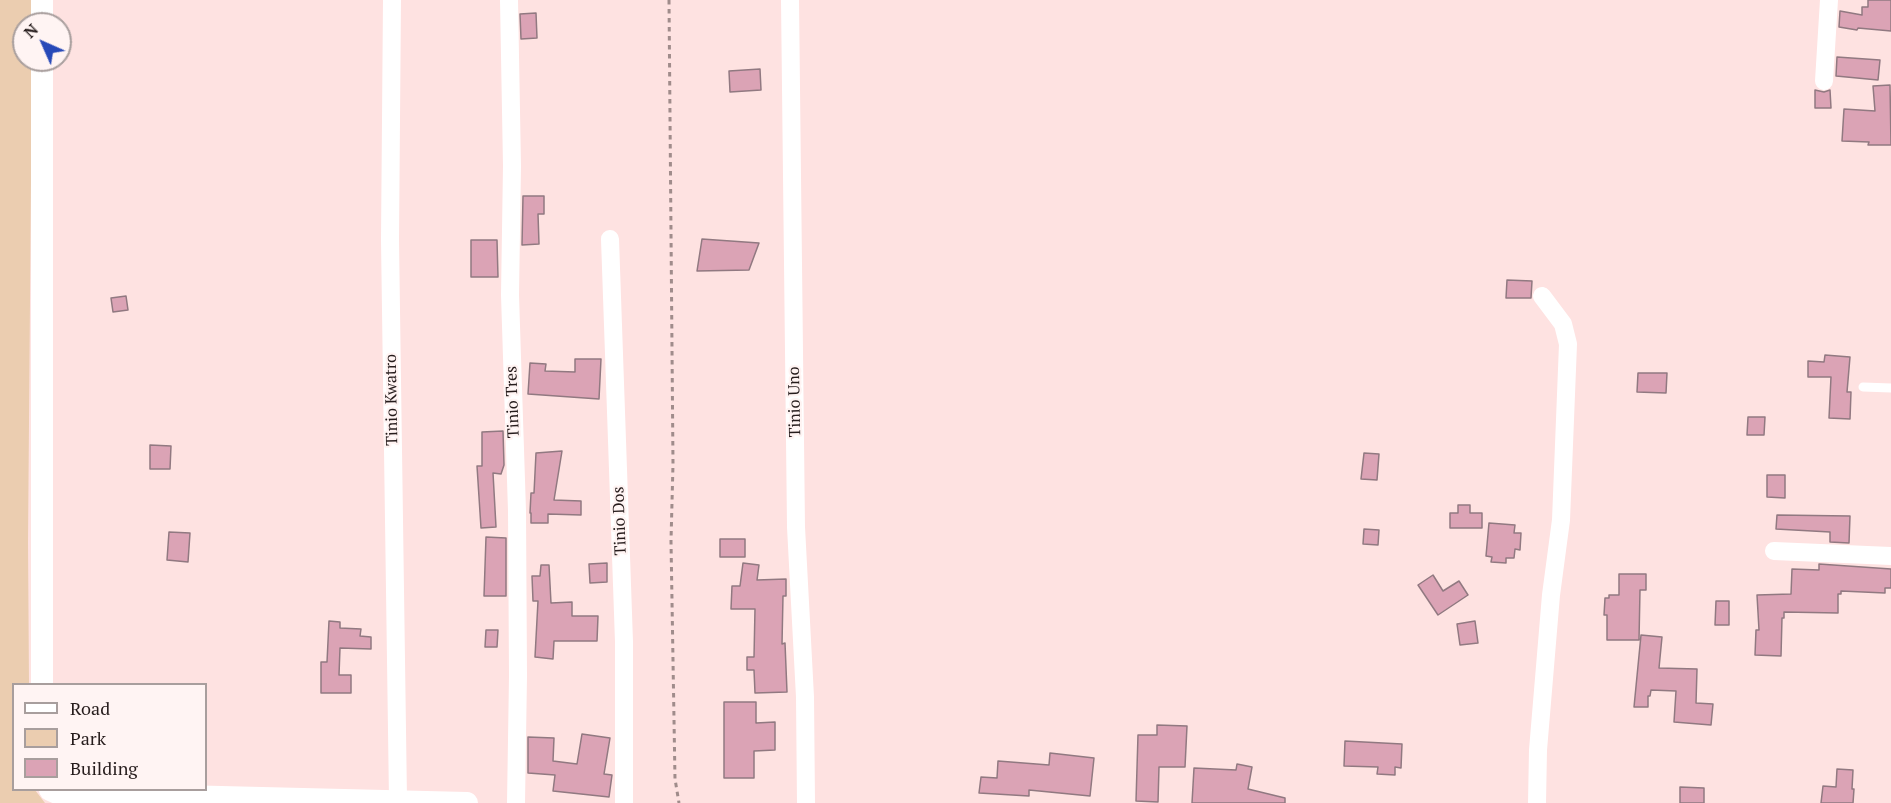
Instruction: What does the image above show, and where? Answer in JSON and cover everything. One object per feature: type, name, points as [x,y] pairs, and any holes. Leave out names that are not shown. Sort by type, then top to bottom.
[{"type":"street","name":"Tinio Kwatro","points":[[392,0],[390,240],[398,801]]},
{"type":"street","name":"Tinio Tres","points":[[509,0],[512,166],[510,295],[517,511],[516,803]]},
{"type":"street","name":"Tinio Uno","points":[[790,0],[796,527],[805,697],[806,803]]},
{"type":"street","points":[[1824,81],[1829,0]]},
{"type":"street","points":[[42,72],[42,683]]},
{"type":"street","name":"Tinio Dos","points":[[610,239],[624,642],[624,803]]},
{"type":"street","points":[[1537,803],[1538,750],[1551,595],[1561,520],[1568,344],[1563,324],[1542,296]]},
{"type":"street","points":[[1774,551],[1891,556]]},
{"type":"street","points":[[54,795],[467,803]]},
{"type":"lane","points":[[1863,387],[1891,388]]},
{"type":"path","points":[[669,0],[672,564],[675,779],[679,803]]},
{"type":"green space","points":[[0,0],[34,0],[34,12],[12,12],[12,72],[32,72],[29,683],[12,683],[12,791],[36,791],[45,803],[0,803]]},
{"type":"building","points":[[1868,0],[1891,0],[1891,31],[1839,27],[1840,11],[1862,15],[1862,7],[1868,7]]},
{"type":"building","points":[[536,13],[537,38],[521,39],[520,14]]},
{"type":"building","points":[[1837,57],[1880,60],[1878,80],[1836,76]]},
{"type":"building","points":[[760,69],[761,90],[730,92],[729,71]]},
{"type":"building","points":[[1890,85],[1891,145],[1868,145],[1869,142],[1842,141],[1844,109],[1875,111],[1873,86]]},
{"type":"building","points":[[1815,90],[1824,92],[1830,90],[1831,108],[1815,108]]},
{"type":"building","points":[[523,196],[544,196],[544,214],[538,214],[539,244],[522,245]]},
{"type":"building","points":[[702,239],[759,243],[749,270],[697,271]]},
{"type":"building","points":[[471,240],[497,240],[498,277],[471,277]]},
{"type":"building","points":[[1507,280],[1532,281],[1531,298],[1506,298]]},
{"type":"building","points":[[126,296],[128,310],[113,312],[111,298]]},
{"type":"building","points":[[1825,355],[1850,357],[1847,392],[1851,392],[1850,419],[1829,418],[1831,377],[1808,377],[1808,361],[1824,362]]},
{"type":"building","points":[[575,359],[601,359],[599,399],[528,394],[530,363],[546,364],[545,371],[575,372]]},
{"type":"building","points":[[1638,373],[1667,373],[1666,393],[1637,392]]},
{"type":"building","points":[[1748,417],[1765,417],[1764,435],[1747,435]]},
{"type":"building","points":[[503,431],[504,465],[501,474],[493,473],[496,527],[481,528],[477,466],[482,466],[482,432]]},
{"type":"building","points":[[150,445],[171,446],[170,469],[150,469]]},
{"type":"building","points":[[562,451],[554,500],[581,501],[581,515],[548,514],[548,523],[531,523],[531,493],[534,493],[536,453]]},
{"type":"building","points":[[1364,453],[1379,454],[1377,480],[1361,479]]},
{"type":"building","points":[[1767,475],[1785,475],[1785,498],[1767,497]]},
{"type":"building","points":[[1458,505],[1470,505],[1470,513],[1482,513],[1482,528],[1450,528],[1450,513],[1458,513]]},
{"type":"building","points":[[1777,515],[1850,516],[1849,543],[1830,542],[1830,532],[1776,529]]},
{"type":"building","points":[[1489,523],[1515,525],[1514,533],[1521,533],[1520,550],[1515,549],[1514,558],[1506,558],[1506,563],[1491,562],[1492,557],[1486,556]]},
{"type":"building","points":[[1364,529],[1379,530],[1378,545],[1363,544]]},
{"type":"building","points":[[169,532],[190,533],[188,562],[167,560]]},
{"type":"building","points":[[486,537],[506,538],[506,596],[484,596]]},
{"type":"building","points":[[720,539],[745,539],[745,557],[720,557]]},
{"type":"building","points":[[607,563],[607,582],[590,583],[589,564]]},
{"type":"building","points":[[743,563],[759,565],[757,580],[786,579],[786,596],[783,596],[782,644],[785,643],[787,692],[755,693],[754,670],[747,670],[747,657],[754,657],[755,609],[731,609],[732,586],[740,586]]},
{"type":"building","points":[[1819,564],[1891,569],[1891,588],[1885,588],[1885,593],[1841,591],[1841,594],[1838,594],[1838,613],[1784,612],[1781,656],[1755,655],[1756,630],[1759,630],[1757,595],[1791,594],[1792,569],[1819,570]]},
{"type":"building","points":[[541,565],[549,565],[551,603],[572,602],[572,616],[598,616],[597,641],[554,641],[553,659],[535,657],[538,601],[533,601],[532,576],[540,576]]},
{"type":"building","points":[[1619,574],[1646,574],[1646,590],[1640,590],[1639,640],[1607,640],[1607,615],[1604,615],[1605,598],[1609,598],[1609,595],[1619,595]]},
{"type":"building","points":[[1433,575],[1443,591],[1459,581],[1468,595],[1438,615],[1418,585]]},
{"type":"building","points":[[1716,601],[1729,601],[1729,625],[1715,625]]},
{"type":"building","points":[[329,621],[340,622],[340,628],[361,629],[360,636],[371,637],[371,649],[340,648],[339,675],[351,675],[351,693],[321,693],[321,662],[327,662]]},
{"type":"building","points":[[1475,621],[1478,643],[1460,645],[1457,624]]},
{"type":"building","points":[[486,630],[498,630],[497,647],[485,647]]},
{"type":"building","points":[[1641,635],[1662,637],[1659,668],[1697,669],[1696,703],[1713,704],[1711,725],[1674,722],[1676,691],[1651,690],[1648,696],[1648,707],[1634,707]]},
{"type":"building","points":[[724,702],[756,702],[756,723],[775,722],[775,750],[754,751],[754,778],[724,778]]},
{"type":"building","points":[[1157,725],[1187,726],[1185,767],[1159,767],[1158,802],[1136,801],[1138,735],[1157,735]]},
{"type":"building","points":[[582,734],[610,738],[604,774],[612,775],[609,797],[553,791],[555,775],[528,773],[528,737],[554,738],[553,761],[577,764]]},
{"type":"building","points":[[1345,741],[1402,744],[1401,768],[1395,767],[1395,775],[1377,774],[1378,767],[1344,766]]},
{"type":"building","points":[[1050,753],[1094,758],[1090,796],[1029,790],[1029,796],[979,793],[981,777],[997,778],[998,761],[1049,765]]},
{"type":"building","points":[[1237,764],[1252,767],[1248,789],[1285,798],[1285,803],[1192,803],[1194,768],[1236,770]]},
{"type":"building","points":[[1837,769],[1853,770],[1853,803],[1821,803],[1823,786],[1836,787]]},
{"type":"building","points":[[1680,787],[1704,788],[1704,803],[1680,803]]}]
